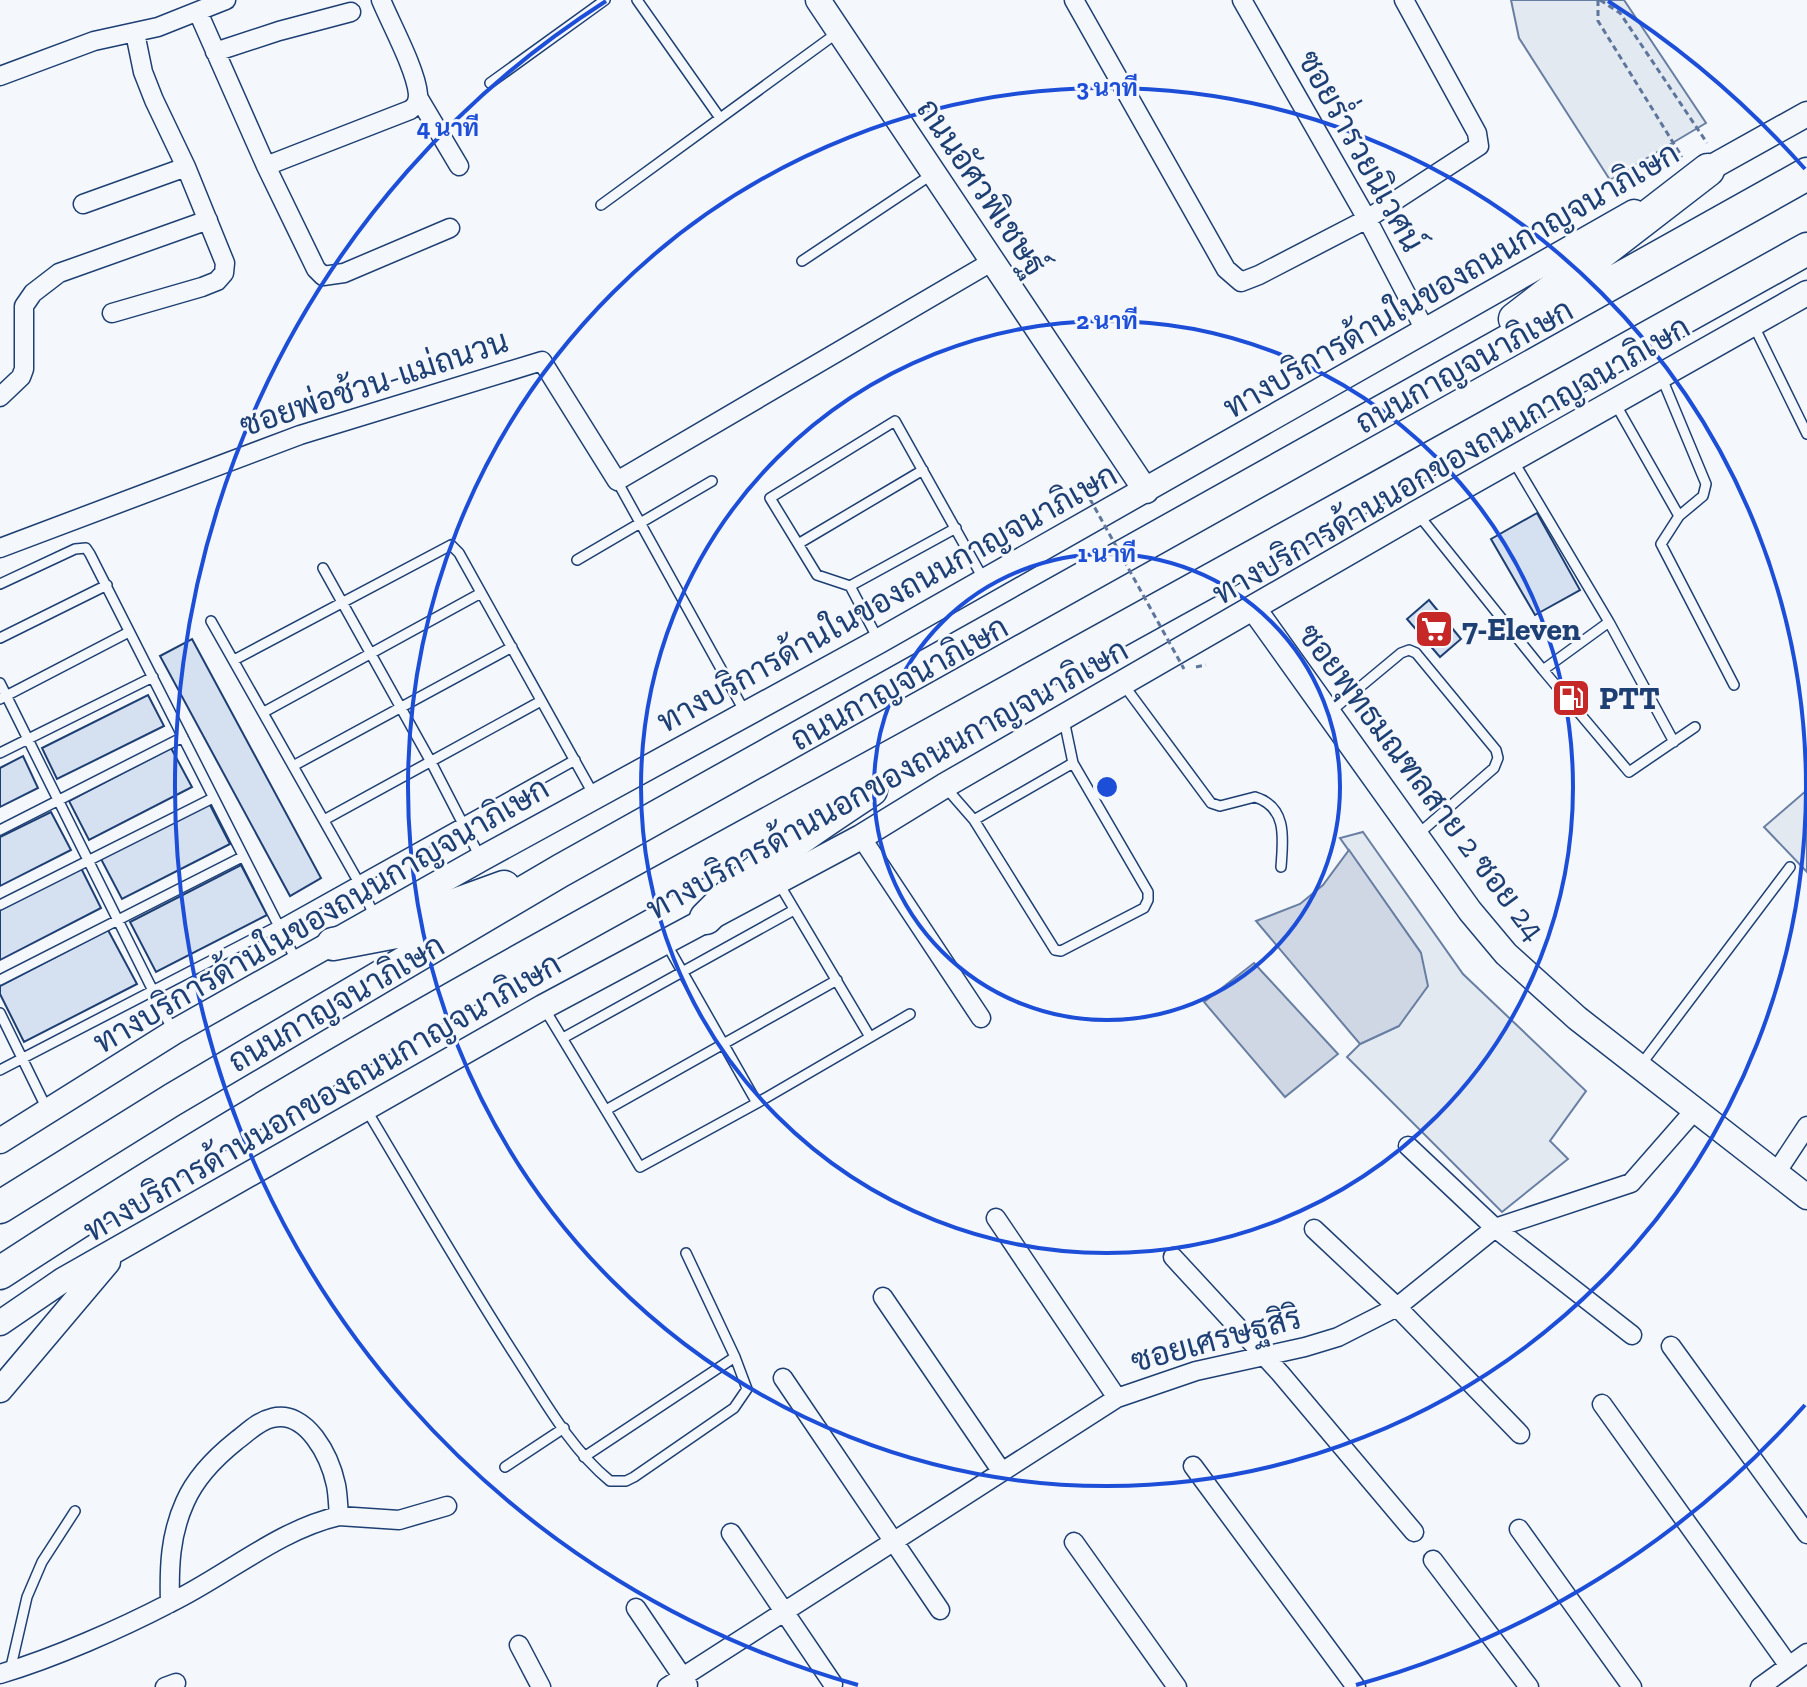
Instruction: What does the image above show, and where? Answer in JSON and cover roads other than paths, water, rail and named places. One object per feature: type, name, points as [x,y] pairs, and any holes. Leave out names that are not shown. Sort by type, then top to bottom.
[{"type":"highway","points":[[1430,385],[1708,170]]},
{"type":"highway","name":"ถนนกาญจนาภิเษก","points":[[0,1207],[172,1100],[560,871],[1807,174]]},
{"type":"highway","name":"ถนนกาญจนาภิเษก","points":[[0,1273],[161,1169],[500,970],[1807,249]]},
{"type":"highway","points":[[706,918],[733,889],[772,856],[877,786],[910,746]]},
{"type":"highway","points":[[333,944],[396,932],[475,897],[560,871]]},
{"type":"main road","name":"ถนนอัศวพิเชษฐ์","points":[[818,0],[1146,491]]},
{"type":"main road","name":"ทางบริการด้านในของถนนกาญจนาภิเษก","points":[[0,1141],[174,1032],[1146,491],[1807,114]]},
{"type":"main road","name":"ทางบริการด้านนอกของถนนกาญจนาภิเษก","points":[[0,1323],[63,1280],[543,1007],[861,837],[1417,513],[1807,293]]},
{"type":"main road","name":"ซอยพุทธมณฑลสาย 2 ซอย 24","points":[[1254,609],[1416,836],[1506,954],[1577,1018],[1807,1197]]},
{"type":"main road","points":[[0,1122],[73,1093]]},
{"type":"main road","points":[[0,1390],[120,1249]]},
{"type":"street","points":[[0,76],[94,41],[135,33],[190,9],[226,0]]},
{"type":"street","points":[[381,0],[415,81],[418,97],[459,166]]},
{"type":"street","points":[[1074,0],[1226,269],[1241,282],[1367,219],[1479,146],[1477,133],[1404,0]]},
{"type":"street","name":"ซอยร่ำรวยนิเวศน์","points":[[1242,0],[1367,219],[1426,332]]},
{"type":"street","points":[[190,9],[215,52],[310,258],[323,276],[344,273],[450,228]]},
{"type":"street","points":[[215,52],[351,12]]},
{"type":"street","points":[[112,313],[217,281],[224,273],[225,263],[186,167],[148,86],[135,33]]},
{"type":"street","points":[[266,166],[410,110],[416,105],[418,97]]},
{"type":"street","points":[[83,204],[186,167]]},
{"type":"street","points":[[0,397],[21,377],[24,369],[24,306],[46,281],[59,273],[208,220]]},
{"type":"street","points":[[617,481],[993,261]]},
{"type":"street","name":"ซอยพ่อช้วน-แม่ถนวน","points":[[0,548],[300,435],[542,361],[617,481]]},
{"type":"street","points":[[861,837],[981,1018]]},
{"type":"street","name":"ซอยเศรษฐสิริ","points":[[680,1684],[784,1612],[1117,1398],[1196,1371],[1338,1337],[1397,1307],[1495,1228],[1631,1183],[1694,1111]]},
{"type":"street","points":[[1776,1173],[1807,1126]]},
{"type":"street","points":[[1408,1146],[1495,1228],[1632,1335]]},
{"type":"street","points":[[996,1218],[1117,1398]]},
{"type":"street","points":[[1314,1229],[1397,1307],[1520,1434]]},
{"type":"street","points":[[1173,1257],[1264,1357],[1414,1532]]},
{"type":"street","points":[[883,1297],[1002,1472]]},
{"type":"street","points":[[1671,1346],[1807,1534]]},
{"type":"street","points":[[783,1378],[940,1610]]},
{"type":"street","points":[[1602,1404],[1789,1666]]},
{"type":"street","points":[[170,1603],[169,1562],[186,1498],[215,1460],[259,1423],[288,1416],[304,1425],[331,1466],[337,1488],[339,1516]]},
{"type":"street","points":[[1193,1466],[1356,1687]]},
{"type":"street","points":[[5,1672],[170,1603],[321,1520],[339,1516],[399,1520],[447,1506]]},
{"type":"street","points":[[1519,1529],[1632,1687]]},
{"type":"street","points":[[731,1533],[833,1684]]},
{"type":"street","points":[[1074,1542],[1177,1687]]},
{"type":"street","points":[[1433,1560],[1529,1687]]},
{"type":"street","points":[[636,1608],[680,1684]]},
{"type":"street","points":[[519,1645],[541,1687]]},
{"type":"street","points":[[1760,1687],[1807,1653]]},
{"type":"lane","points":[[490,83],[605,0]]},
{"type":"lane","points":[[637,0],[720,118]]},
{"type":"lane","points":[[601,205],[839,31]]},
{"type":"lane","points":[[802,261],[934,173]]},
{"type":"lane","points":[[1753,324],[1807,434]]},
{"type":"lane","points":[[1661,376],[1706,484],[1703,496],[1679,516],[1661,544],[1734,685]]},
{"type":"lane","points":[[1615,403],[1679,516]]},
{"type":"lane","points":[[879,641],[850,586],[817,575],[770,498],[895,421],[984,580]]},
{"type":"lane","points":[[1512,459],[1609,622],[1674,742]]},
{"type":"lane","points":[[798,544],[923,470]]},
{"type":"lane","points":[[617,481],[746,714]]},
{"type":"lane","points":[[577,560],[712,481]]},
{"type":"lane","points":[[1417,513],[1629,772],[1695,727]]},
{"type":"lane","points":[[850,586],[956,528]]},
{"type":"lane","points":[[234,660],[451,545],[459,553],[595,797]]},
{"type":"lane","points":[[0,584],[80,547],[86,548],[297,963]]},
{"type":"lane","points":[[323,568],[481,859]]},
{"type":"lane","points":[[0,638],[107,585]]},
{"type":"lane","points":[[264,712],[481,593]]},
{"type":"lane","points":[[211,621],[358,881],[376,919]]},
{"type":"lane","points":[[1543,670],[1609,622]]},
{"type":"lane","points":[[3,697],[129,632]]},
{"type":"lane","points":[[293,766],[512,647]]},
{"type":"lane","points":[[1327,714],[1401,653],[1409,650],[1416,653],[1496,750],[1498,758],[1494,768],[1416,836]]},
{"type":"lane","points":[[0,753],[153,677]]},
{"type":"lane","points":[[0,683],[3,697],[28,738],[174,1032]]},
{"type":"lane","points":[[1123,684],[1211,803],[1220,806],[1255,797],[1268,804],[1284,831],[1281,867]]},
{"type":"lane","points":[[324,820],[541,701]]},
{"type":"lane","points":[[944,786],[974,820],[1055,950],[1061,951],[1144,908],[1148,892],[1073,763],[1064,717]]},
{"type":"lane","points":[[0,830],[183,737]]},
{"type":"lane","points":[[0,1070],[278,926],[575,760]]},
{"type":"lane","points":[[974,820],[1073,763]]},
{"type":"lane","points":[[0,905],[213,798]]},
{"type":"lane","points":[[0,980],[242,857]]},
{"type":"lane","points":[[1639,1067],[1790,867]]},
{"type":"lane","points":[[778,881],[870,1037]]},
{"type":"lane","points":[[563,1038],[794,910]]},
{"type":"lane","points":[[665,941],[757,1103]]},
{"type":"lane","points":[[606,1110],[837,980]]},
{"type":"lane","points":[[543,1007],[640,1167],[910,1014]]},
{"type":"lane","points":[[0,1013],[44,1103]]},
{"type":"lane","points":[[366,1109],[490,1316],[584,1457],[610,1481],[626,1481],[634,1477],[739,1402],[747,1389],[686,1253]]},
{"type":"lane","points":[[584,1457],[735,1357]]},
{"type":"lane","points":[[505,1467],[564,1428]]},
{"type":"lane","points":[[5,1672],[27,1597],[42,1562],[75,1511]]},
{"type":"place","name":"7-Eleven","points":[[1434,629]]},
{"type":"place","name":"PTT","points":[[1571,698]]}]
